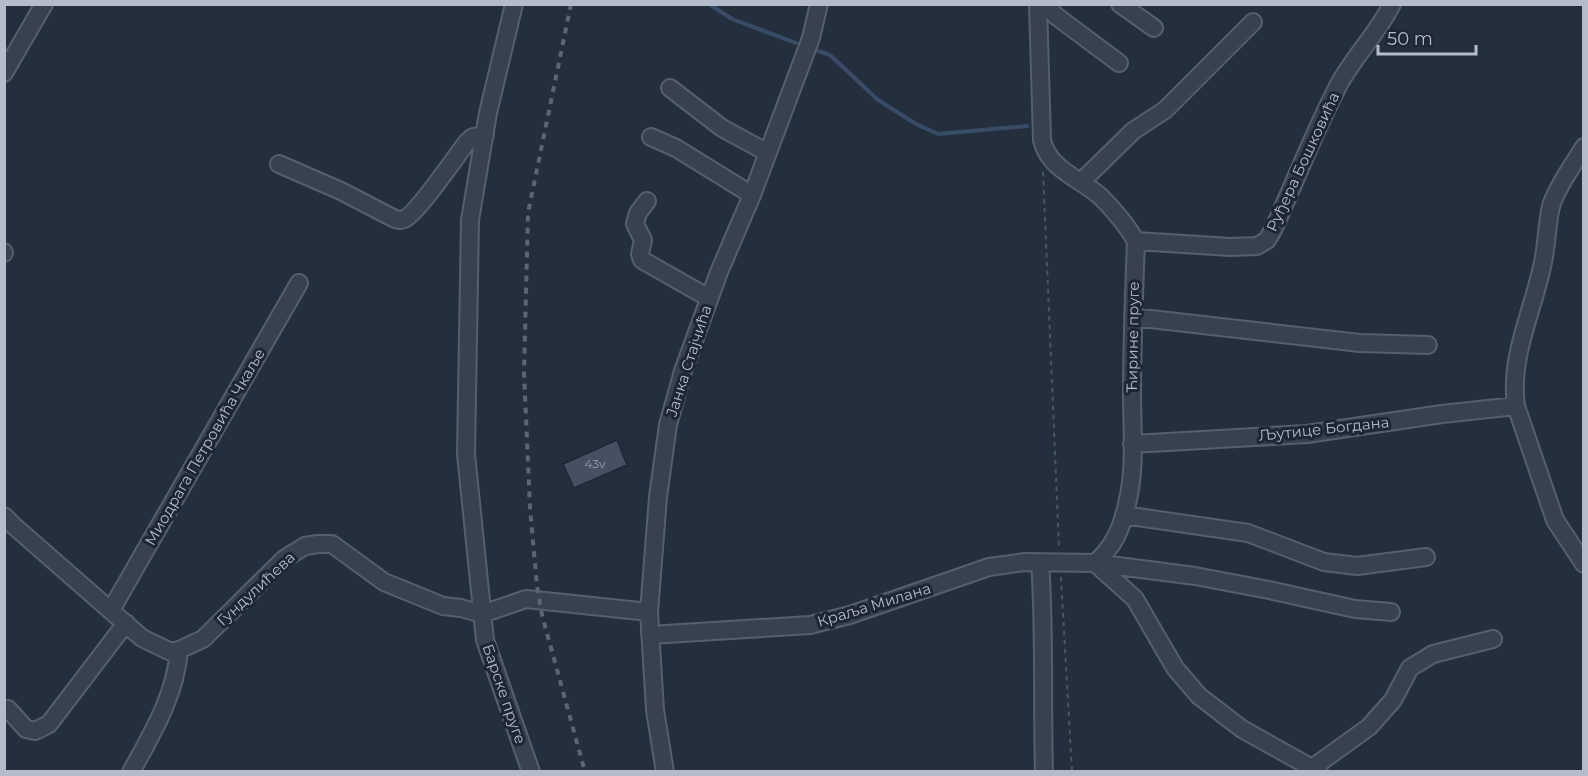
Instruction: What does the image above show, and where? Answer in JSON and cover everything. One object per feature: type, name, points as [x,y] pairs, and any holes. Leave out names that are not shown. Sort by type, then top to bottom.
[{"type":"street","points":[[4,73],[44,4]]},
{"type":"street","name":"Барске пруге","points":[[513,4],[485,135],[470,220],[466,454],[485,640],[531,771]]},
{"type":"street","name":"Јанка Стајчића","points":[[665,771],[655,710],[649,612],[658,497],[669,425],[683,371],[811,38],[819,4]]},
{"type":"street","points":[[1120,4],[1154,28]]},
{"type":"street","name":"Руђера Бошковића","points":[[1136,241],[1230,247],[1257,246],[1267,240],[1336,89],[1354,58],[1386,17],[1392,4]]},
{"type":"street","points":[[1046,6],[1042,140],[1044,152],[1052,162],[1101,198],[1130,230],[1136,241]]},
{"type":"street","points":[[1046,6],[1119,63]]},
{"type":"street","points":[[1081,182],[1133,132],[1165,110],[1253,22]]},
{"type":"street","points":[[670,88],[722,128],[768,153]]},
{"type":"street","points":[[279,164],[341,191],[395,219],[402,220],[407,218],[420,204],[467,142],[473,136],[485,135]]},
{"type":"street","points":[[651,137],[676,148],[752,195]]},
{"type":"street","points":[[1584,147],[1551,205],[1543,265],[1527,317],[1518,360],[1515,396],[1516,406],[1556,520],[1584,564]]},
{"type":"street","points":[[647,201],[638,213],[635,224],[642,240],[640,254],[642,260],[710,298]]},
{"type":"street","name":"Ћирине пруге","points":[[1095,563],[1107,553],[1122,525],[1128,501],[1132,444],[1136,241]]},
{"type":"street","name":"Миодрага Петровића Чкаље","points":[[111,610],[299,283]]},
{"type":"street","points":[[1133,317],[1360,343],[1428,345]]},
{"type":"street","name":"Љутице Богдана","points":[[1132,444],[1307,434],[1442,414],[1516,406]]},
{"type":"street","points":[[1125,515],[1248,533],[1324,562],[1357,566],[1426,557]]},
{"type":"street","points":[[4,516],[142,638],[171,652],[179,650],[178,671],[154,730],[131,771]]},
{"type":"street","name":"Гундулићева","points":[[179,650],[203,639],[284,559],[305,546],[318,544],[332,544],[384,582],[442,606],[461,608],[482,615]]},
{"type":"street","name":"Краља Милана","points":[[651,635],[810,625],[850,615],[989,567],[1025,562],[1095,563],[1195,576],[1355,609],[1391,612]]},
{"type":"street","points":[[1040,562],[1043,605],[1044,771]]},
{"type":"street","points":[[1095,563],[1135,598],[1175,668],[1199,696],[1242,729],[1316,770],[1369,727],[1393,700],[1410,668],[1433,654],[1493,639]]},
{"type":"street","points":[[482,615],[526,599],[649,612]]},
{"type":"street","points":[[8,709],[26,729],[35,731],[49,724],[126,623]]},
{"type":"path","points":[[1042,164],[1072,771]]},
{"type":"building","points":[[617,440],[627,465],[574,488],[563,464]]},
{"type":"waterway","points":[[709,4],[732,19],[796,43]]},
{"type":"waterway","points":[[818,51],[830,55],[878,100],[916,124],[938,134],[1027,126]]},
{"type":"railway","points":[[571,4],[528,213],[524,373],[530,508],[537,586],[542,615],[585,772]]}]
